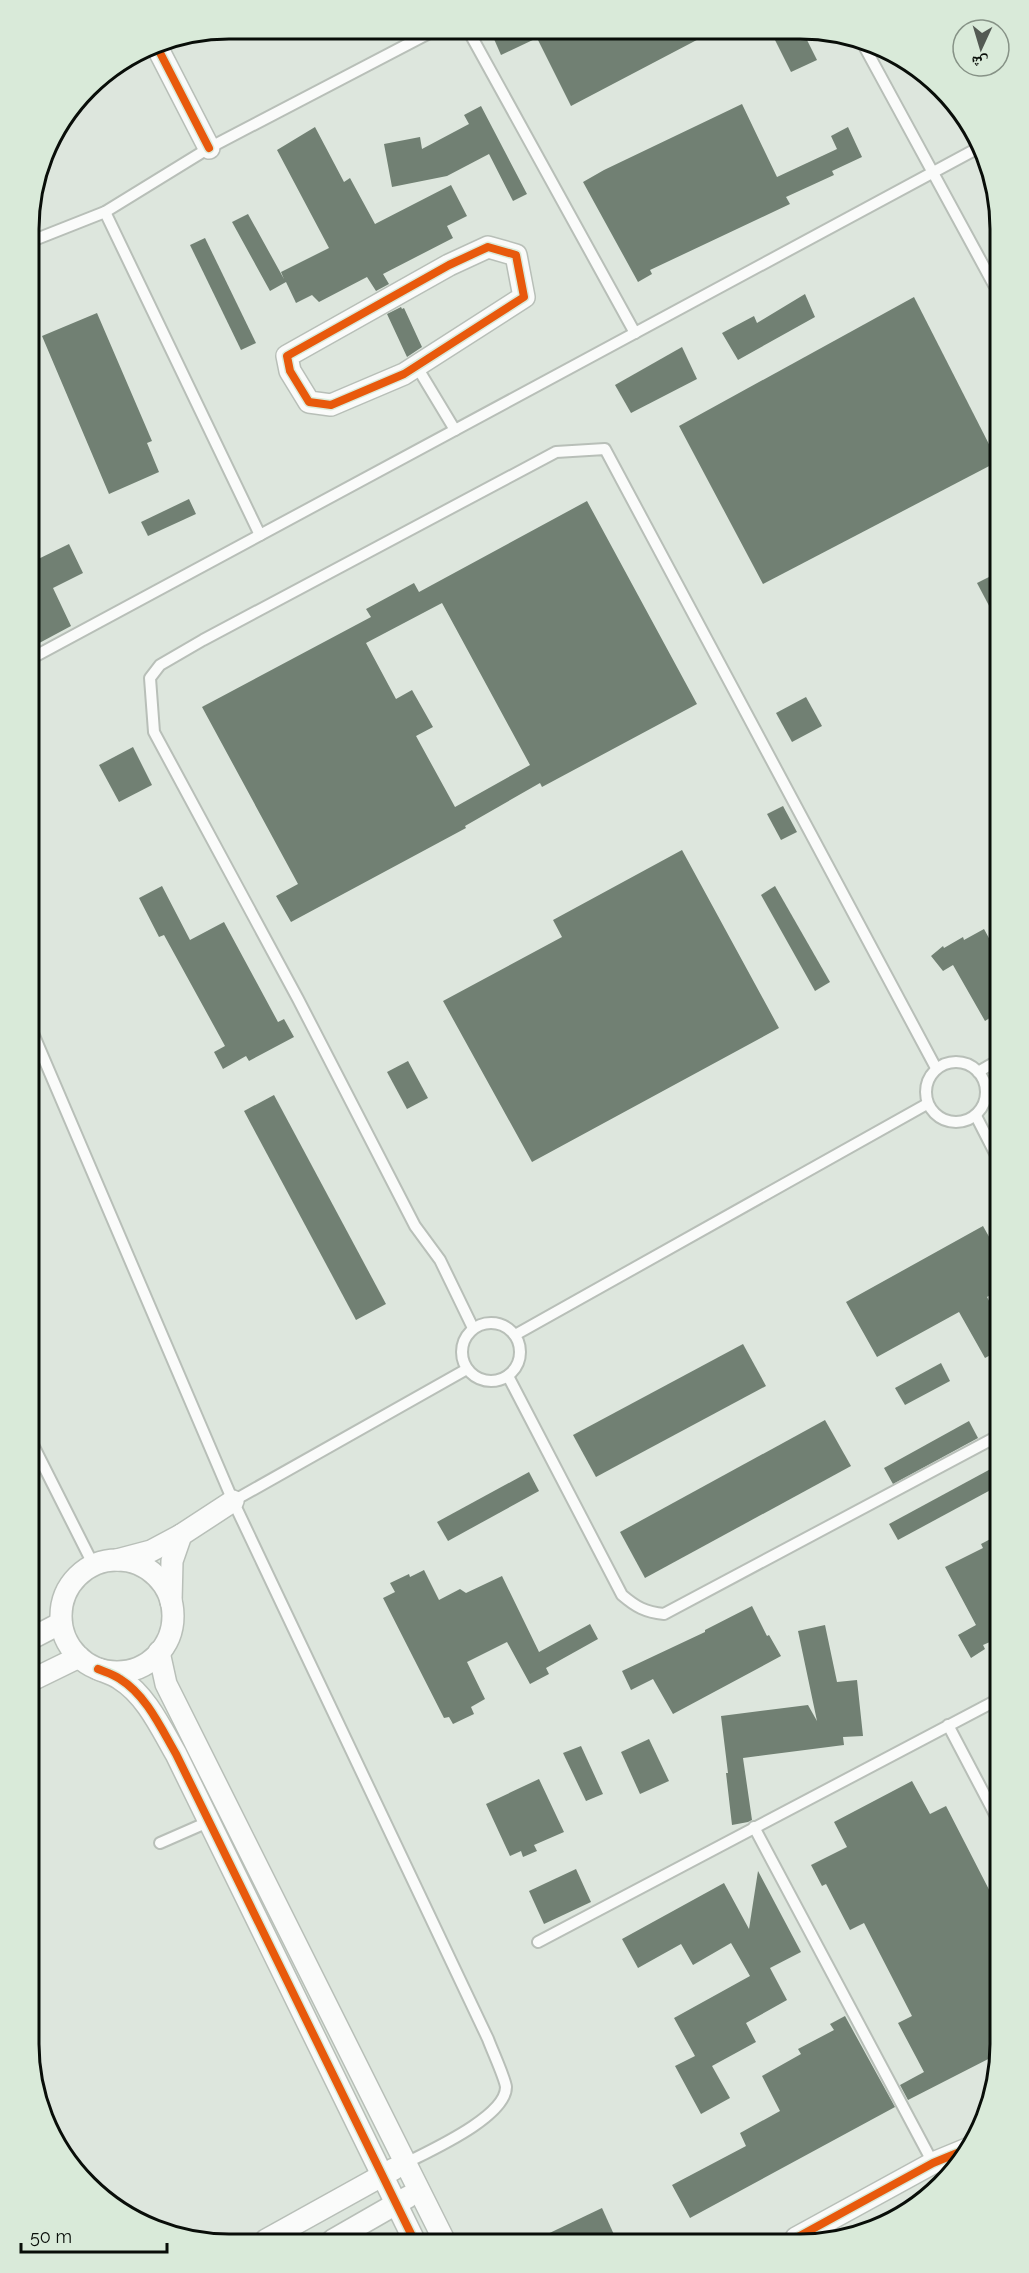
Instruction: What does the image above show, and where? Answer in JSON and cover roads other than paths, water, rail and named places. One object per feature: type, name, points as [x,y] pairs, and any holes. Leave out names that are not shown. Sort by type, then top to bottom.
[{"type":"street","points":[[160,52],[209,148]]},
{"type":"street","points":[[489,247],[516,255],[524,297],[417,367],[331,405],[309,402],[290,371],[287,356],[449,265],[489,247]]},
{"type":"street","points":[[233,1501],[181,1535],[151,1551],[103,1564],[77,1577],[62,1603],[61,1623],[67,1641],[79,1657],[128,1685],[158,1722],[411,2234]]},
{"type":"street","points":[[98,1669],[115,1672],[135,1669],[159,1652],[169,1635],[172,1615],[172,1562],[181,1535]]},
{"type":"street","points":[[103,1564],[133,1563],[150,1572],[164,1587],[171,1605]]},
{"type":"street","points":[[39,1634],[61,1623]]},
{"type":"street","points":[[159,1652],[166,1684],[441,2234]]},
{"type":"street","points":[[39,1677],[79,1657]]},
{"type":"street","points":[[804,2234],[933,2163],[955,2154]]},
{"type":"street","points":[[277,2234],[405,2163]]},
{"type":"street","points":[[343,2234],[419,2191]]},
{"type":"lane","points":[[39,238],[105,212],[209,148],[418,39]]},
{"type":"lane","points":[[473,39],[635,333]]},
{"type":"lane","points":[[867,51],[990,277]]},
{"type":"lane","points":[[39,654],[973,151]]},
{"type":"lane","points":[[105,212],[260,535]]},
{"type":"lane","points":[[417,367],[455,430]]},
{"type":"lane","points":[[473,1328],[440,1260],[415,1226],[298,999],[154,732],[150,678],[160,665],[203,640],[556,452],[605,449],[936,1068]]},
{"type":"lane","points":[[39,1047],[233,1501],[488,2039],[506,2087],[503,2099],[488,2115],[463,2133],[405,2163]]},
{"type":"lane","points":[[954,1061],[972,1065],[978,1072],[985,1081],[986,1100],[976,1116],[958,1123],[939,1118],[927,1104],[926,1084],[936,1068],[954,1061]]},
{"type":"lane","points":[[978,1072],[990,1065]]},
{"type":"lane","points":[[515,1335],[927,1104]]},
{"type":"lane","points":[[976,1116],[990,1143]]},
{"type":"lane","points":[[491,1323],[508,1328],[515,1335],[520,1353],[515,1370],[508,1376],[500,1380],[481,1380],[467,1369],[461,1352],[467,1335],[473,1328],[491,1323]]},
{"type":"lane","points":[[233,1501],[467,1369]]},
{"type":"lane","points":[[508,1376],[622,1594],[637,1608],[650,1613],[664,1614],[990,1440]]},
{"type":"lane","points":[[39,1454],[103,1564]]},
{"type":"lane","points":[[538,1942],[990,1704]]},
{"type":"lane","points":[[948,1725],[990,1805]]},
{"type":"lane","points":[[160,1844],[208,1822]]},
{"type":"lane","points":[[754,1827],[933,2163]]}]
